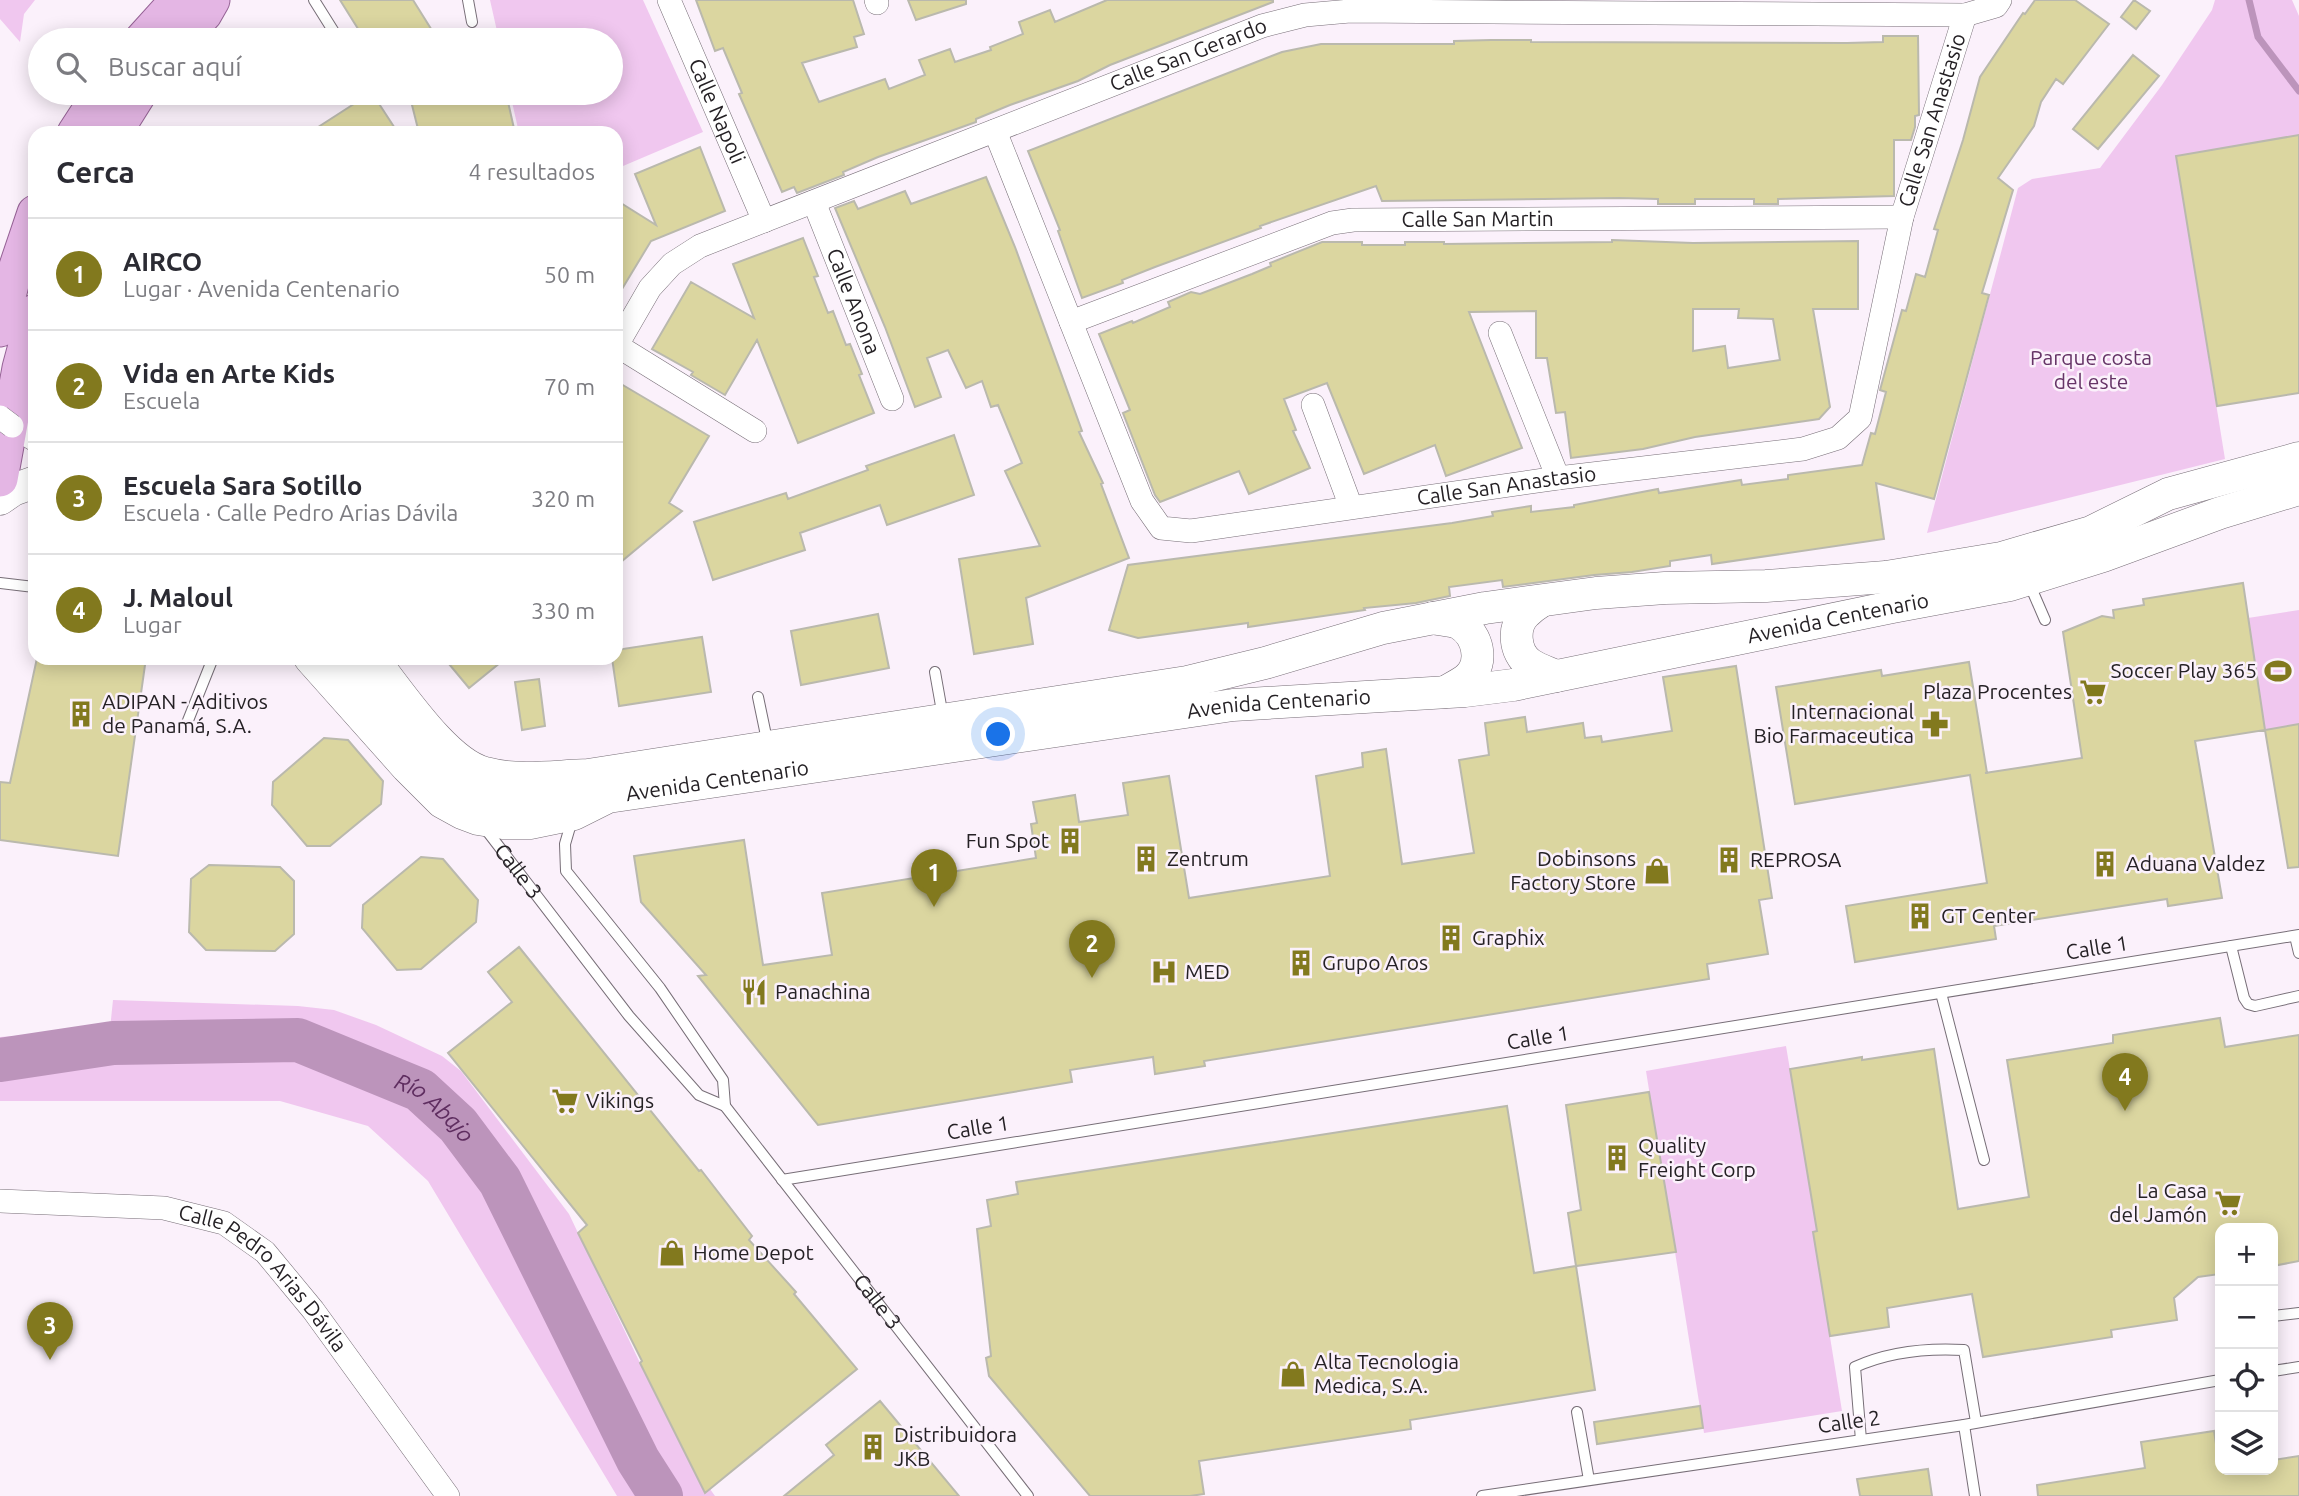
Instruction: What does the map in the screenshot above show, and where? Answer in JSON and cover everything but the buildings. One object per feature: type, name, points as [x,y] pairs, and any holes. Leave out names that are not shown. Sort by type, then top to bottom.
[{"type":"main road","points":[[160,28],[196,3]]},
{"type":"main road","points":[[185,28],[196,3]]},
{"type":"main road","points":[[80,126],[93,105]]},
{"type":"main road","points":[[118,126],[132,105]]},
{"type":"main road","points":[[0,328],[28,234]]},
{"type":"main road","points":[[0,479],[20,368],[28,341]]},
{"type":"main road","name":"Avenida Centenario","points":[[323,671],[407,767],[442,802],[478,819],[530,823],[574,814],[608,797],[946,734],[1187,682],[1265,663],[1383,628],[1485,608],[1596,593],[1665,588],[1766,586],[1886,577],[2001,558],[2091,532],[2168,494],[2299,458]]},
{"type":"main road","points":[[0,499],[28,485]]},
{"type":"main road","name":"Avenida Centenario","points":[[378,665],[439,743],[459,760],[484,773],[505,777],[588,775],[768,748],[946,734],[1233,705],[1445,692],[1513,685],[2028,580],[2104,556],[2220,513],[2299,489]]},
{"type":"main road","points":[[1540,602],[1520,620],[1517,630],[1519,650],[1530,664],[1556,676]]},
{"type":"main road","points":[[1433,618],[1459,623],[1469,632],[1476,645],[1476,666],[1468,678],[1445,692]]},
{"type":"street","name":"Calle Napoli","points":[[669,0],[764,221]]},
{"type":"street","name":"Calle San Gerardo","points":[[623,335],[650,288],[672,264],[700,246],[1262,26],[1305,15],[1479,6],[1965,15],[1996,6],[2000,0]]},
{"type":"street","name":"Calle San Anastasio","points":[[995,131],[1142,501],[1160,528],[1191,531],[1558,478],[1803,449],[1838,439],[1860,418],[1902,218],[1965,15]]},
{"type":"street","name":"Calle Anona","points":[[814,202],[892,400]]},
{"type":"street","name":"Calle San Martin","points":[[1071,322],[1332,223],[1353,220],[1902,218]]},
{"type":"street","points":[[1500,333],[1558,478]]},
{"type":"street","points":[[623,349],[755,430]]},
{"type":"street","points":[[1313,405],[1350,507]]},
{"type":"street","points":[[0,417],[28,435]]},
{"type":"street","points":[[323,671],[441,778],[462,790],[504,803],[608,797]]},
{"type":"street","name":"Calle Pedro Arias Dávila","points":[[0,1201],[164,1208],[224,1223],[265,1252],[313,1310],[448,1496]]},
{"type":"lane","points":[[314,0],[332,28]]},
{"type":"lane","points":[[468,0],[472,22]]},
{"type":"lane","points":[[2028,580],[2045,620]]},
{"type":"lane","points":[[0,583],[28,586]]},
{"type":"lane","points":[[187,723],[210,665]]},
{"type":"lane","points":[[935,672],[946,734]]},
{"type":"lane","points":[[758,697],[768,748]]},
{"type":"lane","name":"Calle 3","points":[[574,814],[565,844],[566,871],[660,988],[723,1080],[725,1106]]},
{"type":"lane","name":"Calle 3","points":[[478,819],[629,1016],[699,1095],[725,1106],[1028,1496]]},
{"type":"lane","points":[[2297,936],[2299,953]]},
{"type":"lane","name":"Calle 1","points":[[782,1180],[2297,936]]},
{"type":"lane","points":[[2231,946],[2244,998],[2248,1003],[2255,1006],[2299,996]]},
{"type":"lane","points":[[1941,993],[1983,1160]]},
{"type":"lane","points":[[2278,1315],[2299,1313]]},
{"type":"lane","points":[[1861,1440],[1855,1367],[1879,1356],[1946,1349],[1964,1350],[1976,1422]]},
{"type":"lane","points":[[2278,1370],[2299,1367]]},
{"type":"lane","name":"Calle 2","points":[[1482,1496],[1964,1425],[2215,1381]]},
{"type":"lane","points":[[1577,1412],[1589,1480]]},
{"type":"lane","points":[[1964,1425],[1975,1496]]},
{"type":"green space","points":[[0,0],[35,0],[24,14],[20,42],[0,19]]},
{"type":"green space","points":[[490,0],[643,0],[703,132],[623,166],[623,126],[517,126],[513,105],[623,105],[623,28],[496,28]]},
{"type":"green space","name":"Parque costa del este","points":[[2215,0],[2292,0],[2299,16],[2299,135],[2176,156],[2225,459],[1927,533],[2018,188],[2032,179],[2100,168],[2162,85],[2212,10]]},
{"type":"green space","name":"Soccer Play 365","points":[[2299,610],[2299,724],[2265,730],[2248,618]]},
{"type":"green space","points":[[113,1000],[298,1006],[334,1010],[376,1025],[442,1056],[461,1071],[569,1214],[704,1491],[710,1489],[715,1496],[617,1496],[428,1181],[368,1126],[280,1101],[0,1101],[0,1037],[110,1029]]},
{"type":"green space","points":[[1786,1046],[1817,1231],[1813,1232],[1842,1411],[1704,1433],[1646,1071]]},
{"type":"waterway","points":[[2249,0],[2258,37],[2299,91]]},
{"type":"waterway","name":"Río Abajo","points":[[0,1060],[113,1043],[298,1040],[420,1090],[458,1125],[500,1181],[638,1460],[661,1496]]},
{"type":"place","name":"Soccer Play 365","points":[[2278,671]]},
{"type":"place","name":"Plaza Procentes","points":[[2093,692]]},
{"type":"place","name":"ADIPAN - Aditivos de Panamá, S.A.","points":[[81,714]]},
{"type":"place","name":"Internacional Bio Farmaceutica","points":[[1935,724]]},
{"type":"place","name":"Fun Spot","points":[[1070,841]]},
{"type":"place","name":"Zentrum","points":[[1146,859]]},
{"type":"place","name":"REPROSA","points":[[1729,860]]},
{"type":"place","name":"Aduana Valdez","points":[[2105,864]]},
{"type":"place","name":"Dobinsons Factory Store","points":[[1657,871]]},
{"type":"place","name":"AIRCO","points":[[934,907]]},
{"type":"place","name":"GT Center","points":[[1920,916]]},
{"type":"place","name":"Graphix","points":[[1451,938]]},
{"type":"place","name":"Grupo Aros","points":[[1301,963]]},
{"type":"place","name":"MED","points":[[1164,972]]},
{"type":"place","name":"Vida en Arte Kids","points":[[1092,978]]},
{"type":"place","name":"Panachina","points":[[754,992]]},
{"type":"place","name":"Vikings","points":[[565,1101]]},
{"type":"place","name":"J. Maloul","points":[[2125,1111]]},
{"type":"place","name":"Quality Freight Corp","points":[[1617,1158]]},
{"type":"place","name":"La Casa del Jamón","points":[[2228,1203]]},
{"type":"place","name":"Home Depot","points":[[672,1253]]},
{"type":"place","name":"Escuela Sara Sotillo","points":[[50,1360]]},
{"type":"place","name":"Alta Tecnologia Medica, S.A.","points":[[1293,1374]]},
{"type":"place","name":"Distribuidora JKB","points":[[873,1447]]}]
